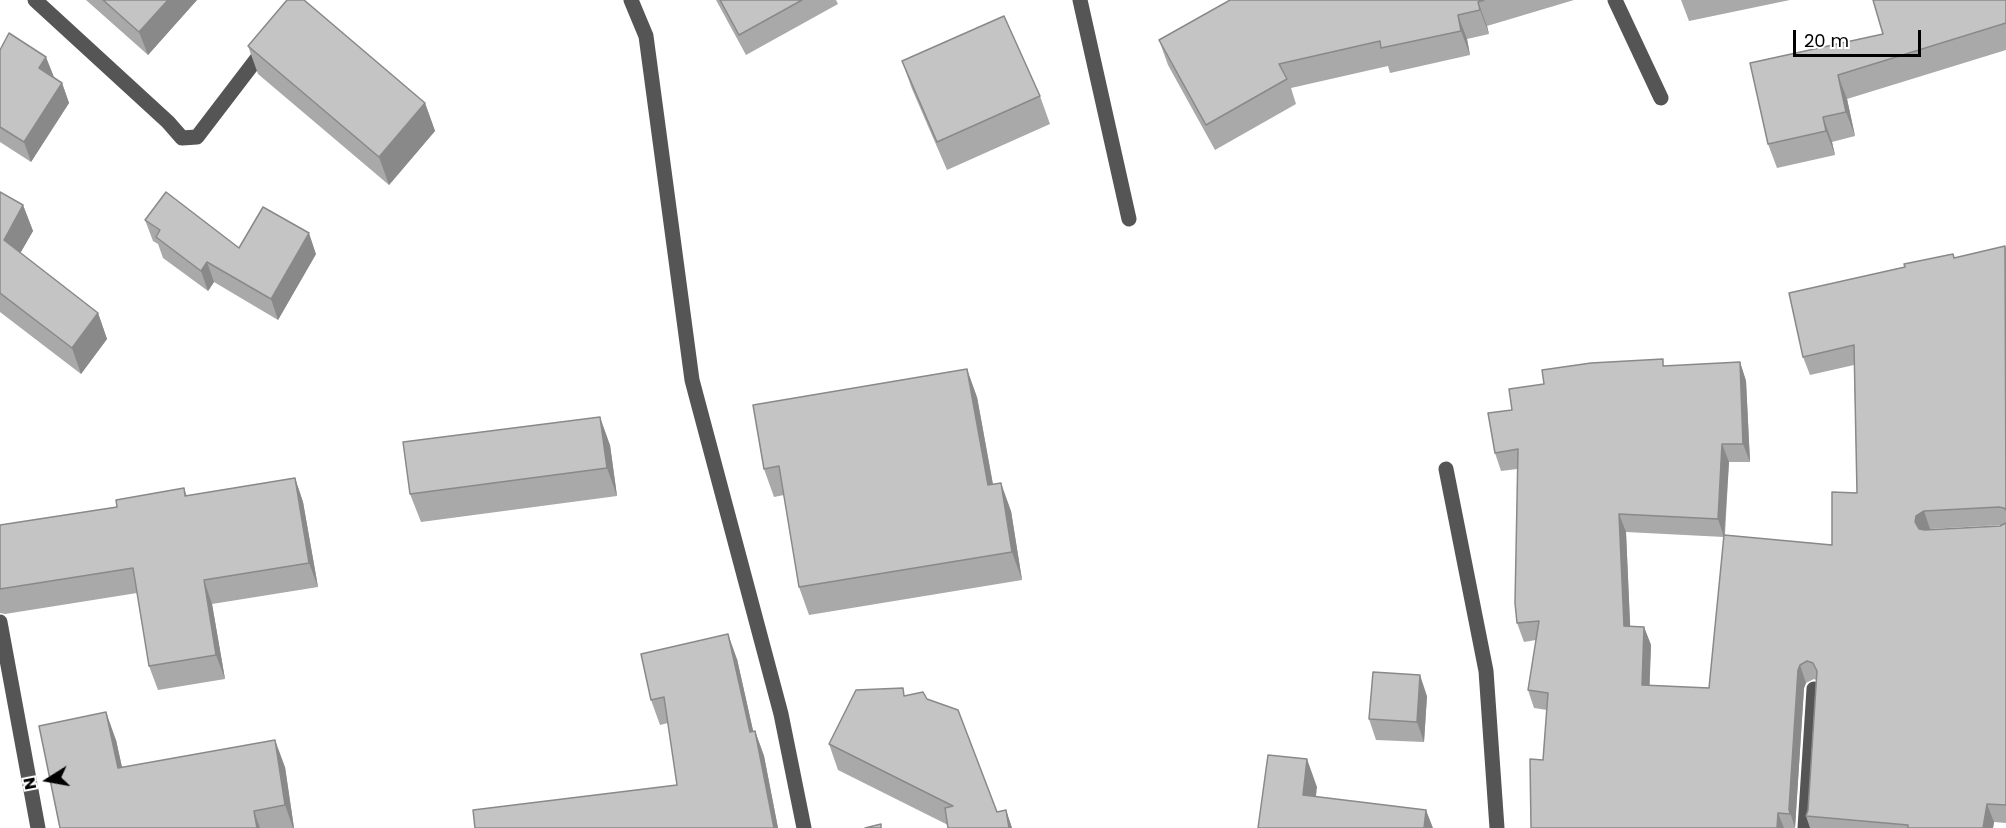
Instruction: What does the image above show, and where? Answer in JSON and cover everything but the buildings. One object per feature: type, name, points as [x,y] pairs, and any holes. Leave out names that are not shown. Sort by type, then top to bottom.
[{"type":"street","points":[[35,0],[168,122],[182,138],[197,137],[273,37]]},
{"type":"street","points":[[631,0],[646,36],[692,380],[781,714],[804,828]]},
{"type":"street","points":[[1080,0],[1130,219]]},
{"type":"street","points":[[1615,0],[1661,98]]},
{"type":"street","points":[[1446,469],[1486,671],[1497,828]]},
{"type":"street","points":[[0,622],[38,828]]},
{"type":"street","points":[[1805,828],[1814,689]]}]
